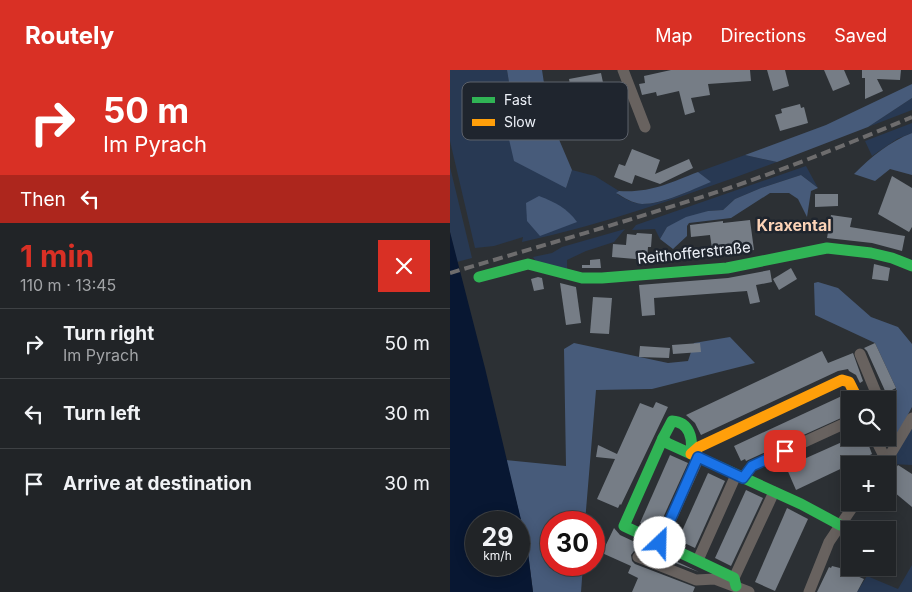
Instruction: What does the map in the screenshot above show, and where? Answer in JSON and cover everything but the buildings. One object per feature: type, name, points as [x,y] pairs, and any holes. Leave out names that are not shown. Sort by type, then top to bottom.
[{"type":"street","points":[[624,70],[645,128]]},
{"type":"street","name":"Reithofferstraße","points":[[479,277],[528,264],[582,278],[727,268],[827,248],[844,249],[883,257],[912,266]]},
{"type":"street","points":[[860,354],[875,391]]},
{"type":"street","points":[[660,543],[699,447],[842,380],[849,382],[854,391]]},
{"type":"street","points":[[889,456],[912,418]]},
{"type":"street","points":[[695,456],[692,440],[684,425],[680,422],[672,421],[624,526],[698,560],[749,592]]},
{"type":"street","points":[[698,560],[740,476],[752,466],[841,425]]},
{"type":"street","points":[[663,438],[667,443],[801,504],[840,526]]},
{"type":"street","points":[[735,582],[774,492]]},
{"type":"street","points":[[809,592],[826,548],[850,511]]},
{"type":"street","points":[[638,557],[696,580],[715,579],[735,582]]},
{"type":"shaded area","points":[[450,70],[507,70],[509,82],[462,82],[462,140],[522,140],[566,188],[572,170],[595,176],[619,191],[617,194],[635,203],[660,202],[710,182],[698,172],[745,155],[777,162],[619,217],[522,242],[523,237],[494,246],[475,248],[450,141]]},
{"type":"shaded area","points":[[507,70],[542,70],[544,82],[509,82]]},
{"type":"shaded area","points":[[912,84],[912,98],[868,127],[777,162],[745,155],[826,125]]},
{"type":"shaded area","points":[[912,98],[912,110],[868,127]]},
{"type":"shaded area","points":[[912,123],[912,133],[897,139],[872,156],[865,141]]},
{"type":"shaded area","points":[[912,133],[912,175],[890,169],[875,181],[854,174],[881,150]]},
{"type":"shaded area","points":[[509,140],[559,140],[572,170],[566,188],[514,161]]},
{"type":"shaded area","points":[[806,166],[818,188],[801,175],[735,199],[723,210],[708,211],[667,227],[660,239],[655,229],[632,230],[636,225]]},
{"type":"shaded area","points":[[450,167],[472,258],[457,262],[450,232]]},
{"type":"shaded area","points":[[698,172],[711,182],[659,202],[642,204],[616,193],[619,191],[650,189]]},
{"type":"shaded area","points":[[801,175],[818,188],[811,191],[807,217],[798,199],[789,193],[770,193],[731,218],[689,223],[687,226],[687,236],[673,249],[660,239],[667,227],[686,217],[708,211],[723,210],[735,199]]},
{"type":"shaded area","points":[[539,196],[560,206],[577,222],[540,236],[527,221],[526,203]]},
{"type":"shaded area","points":[[625,229],[614,242],[586,251],[567,260],[567,272],[537,263],[533,257],[552,253],[562,247]]},
{"type":"shaded area","points":[[450,232],[519,511],[465,511],[465,576],[530,576],[530,568],[533,592],[450,592]]},
{"type":"shaded area","points":[[818,282],[838,288],[871,317],[898,327],[912,344],[912,407],[896,437],[896,388],[875,343],[815,315],[814,283]]},
{"type":"shaded area","points":[[730,337],[755,363],[652,389],[596,390],[586,511],[540,511],[540,576],[582,576],[581,592],[533,592],[530,568],[530,511],[519,511],[506,460],[566,466],[564,349],[574,343],[668,363],[688,361],[694,343]]},
{"type":"shaded area","points":[[912,426],[912,465],[896,464],[895,456]]},
{"type":"shaded area","points":[[912,565],[912,592],[857,592],[867,576],[898,589]]},
{"type":"railway","points":[[450,273],[732,187],[823,154],[912,117]]},
{"type":"traffic: fast","points":[[479,277],[528,264],[582,278],[727,268],[827,248],[871,253],[892,258],[912,266]]},
{"type":"traffic: fast","points":[[691,454],[691,448],[691,437],[689,432],[683,424],[672,421],[663,438],[667,443],[801,504],[840,525]]},
{"type":"traffic: fast","points":[[663,438],[624,526],[734,578],[736,586]]},
{"type":"traffic: slow","points":[[691,454],[699,447],[842,380],[849,382],[854,391]]},
{"type":"district","name":"Kraxental","points":[[794,225]]},
{"type":"route","points":[[660,543],[698,457],[743,478],[752,466],[785,451]]}]
